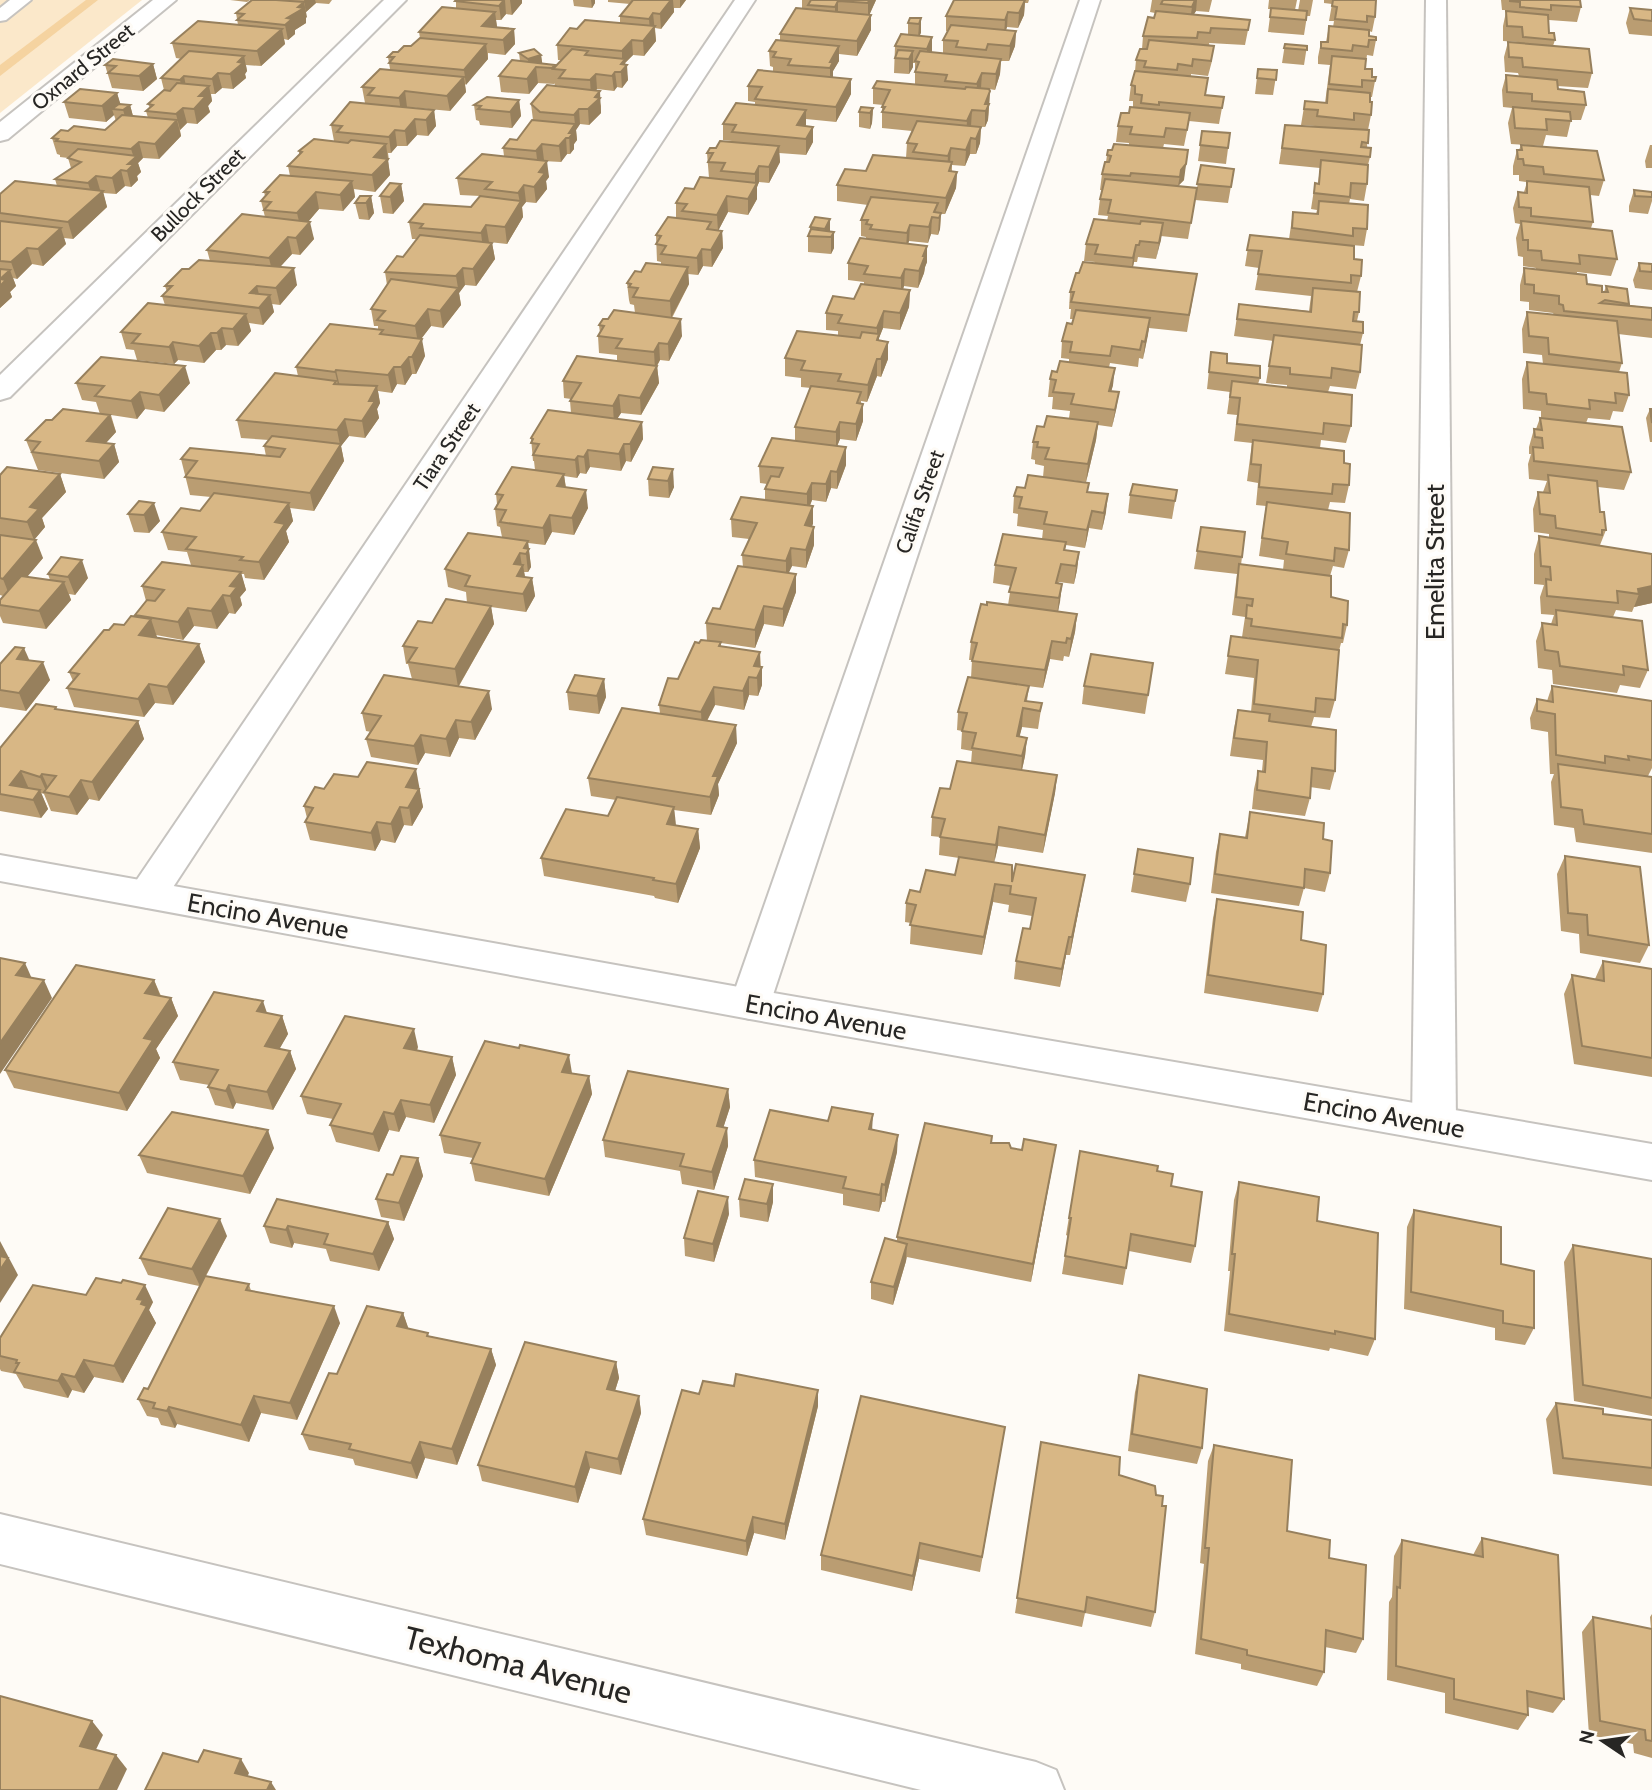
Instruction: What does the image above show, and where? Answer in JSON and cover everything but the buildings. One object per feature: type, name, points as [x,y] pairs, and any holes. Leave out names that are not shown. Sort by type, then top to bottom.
[{"type":"street","name":"Oxnard Street","points":[[0,135],[166,0]]},
{"type":"street","name":"Bullock Street","points":[[0,391],[396,0]]},
{"type":"street","name":"Tiara Street","points":[[148,894],[745,0]]},
{"type":"street","name":"Califa Street","points":[[750,1004],[1090,0]]},
{"type":"street","name":"Emelita Street","points":[[1434,1124],[1436,0]]},
{"type":"street","name":"Encino Avenue","points":[[0,869],[750,1004],[1652,1161]]},
{"type":"street","name":"Texhoma Avenue","points":[[0,1539],[1036,1790]]},
{"type":"lane","points":[[0,16],[22,0]]},
{"type":"shaded area","points":[[0,0],[142,0],[0,113]]},
{"type":"shaded area","points":[[86,0],[98,0],[0,76],[0,65]]}]
